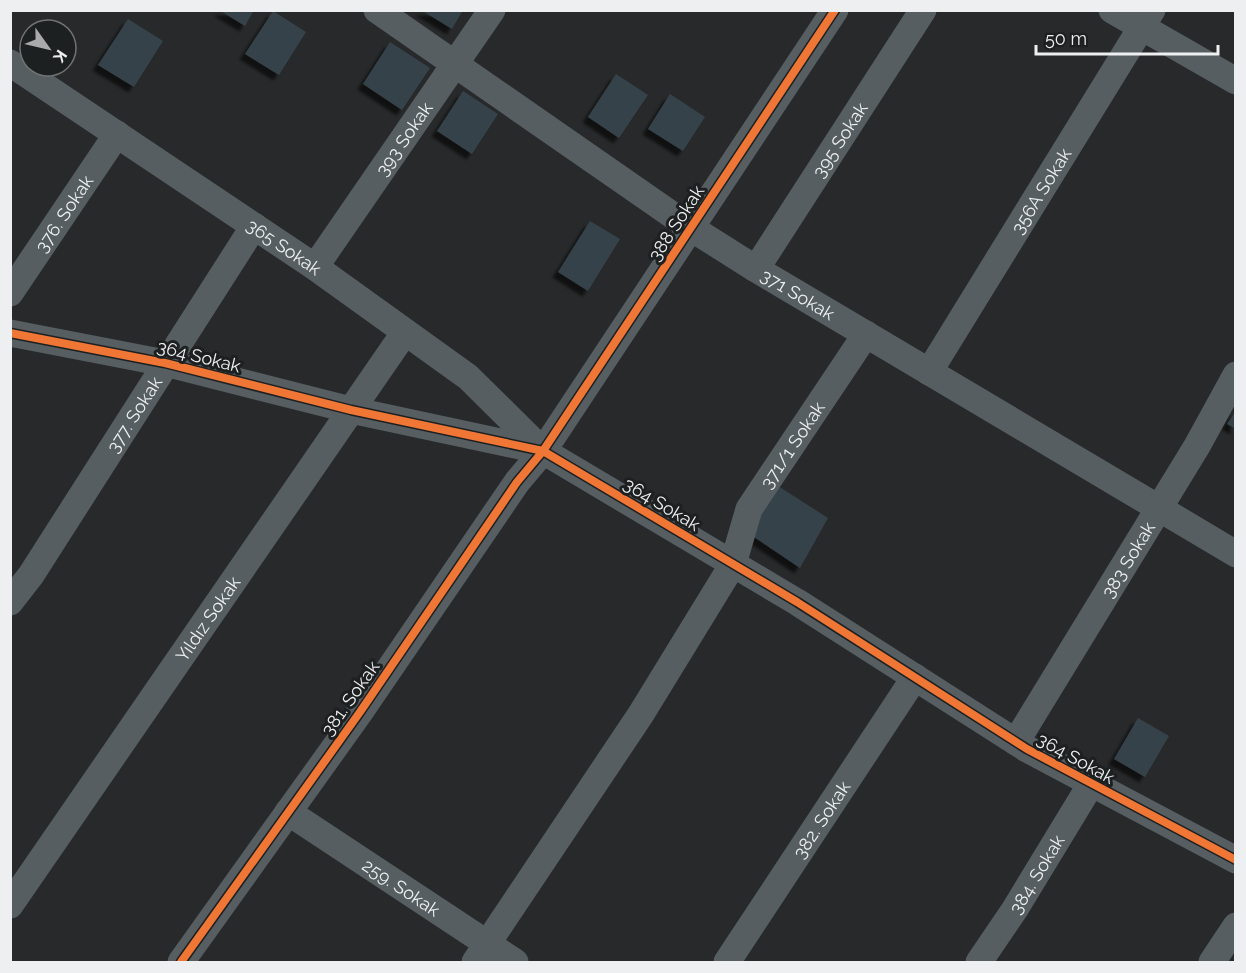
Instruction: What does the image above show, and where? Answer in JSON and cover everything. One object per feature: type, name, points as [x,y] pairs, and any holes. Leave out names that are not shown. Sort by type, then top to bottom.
[{"type":"street","name":"371 Sokak","points":[[377,10],[691,228],[756,269],[1236,554]]},
{"type":"street","name":"393 Sokak","points":[[315,267],[492,10]]},
{"type":"street","name":"388 Sokak","points":[[543,451],[835,10]]},
{"type":"street","name":"395 Sokak","points":[[756,269],[923,10]]},
{"type":"street","points":[[1112,10],[1147,18],[1236,81]]},
{"type":"street","name":"356A Sokak","points":[[929,372],[1147,18]]},
{"type":"street","name":"365 Sokak","points":[[10,63],[315,267],[468,377],[543,451]]},
{"type":"street","name":"376. Sokak","points":[[10,293],[117,134]]},
{"type":"street","name":"377. Sokak","points":[[10,602],[31,575],[254,226]]},
{"type":"street","name":"Yıldız Sokak","points":[[10,905],[405,332]]},
{"type":"street","name":"364 Sokak","points":[[10,333],[165,363],[351,410],[543,451],[797,602],[1016,742],[1236,860]]},
{"type":"street","name":"371/1 Sokak","points":[[481,953],[641,714],[733,564],[749,509],[866,334]]},
{"type":"street","name":"383 Sokak","points":[[1016,742],[1197,446],[1236,375]]},
{"type":"street","name":"381. Sokak","points":[[181,963],[360,712],[517,482],[543,451]]},
{"type":"street","name":"382. Sokak","points":[[727,963],[915,677]]},
{"type":"street","name":"384. Sokak","points":[[979,963],[1015,909],[1091,784]]},
{"type":"street","name":"259. Sokak","points":[[288,812],[481,953],[514,963]]},
{"type":"street","points":[[1212,963],[1236,926]]},
{"type":"building","points":[[219,10],[254,10],[245,26]]},
{"type":"building","points":[[421,10],[463,10],[452,29]]},
{"type":"building","points":[[273,11],[306,32],[279,75],[245,54]]},
{"type":"building","points":[[128,19],[163,41],[134,87],[98,65]]},
{"type":"building","points":[[390,42],[430,68],[402,110],[363,84]]},
{"type":"building","points":[[616,74],[648,95],[619,138],[588,117]]},
{"type":"building","points":[[463,91],[498,114],[472,154],[437,131]]},
{"type":"building","points":[[670,94],[705,117],[683,151],[648,129]]},
{"type":"building","points":[[590,221],[620,239],[588,291],[558,272]]},
{"type":"building","points":[[1236,411],[1236,429],[1227,424]]},
{"type":"building","points":[[778,486],[828,518],[800,568],[754,537],[753,526]]},
{"type":"building","points":[[1138,718],[1169,736],[1145,777],[1114,759]]},
{"type":"cycle path","points":[[181,962],[360,712],[517,482],[543,451],[835,10]]},
{"type":"cycle path","points":[[10,333],[165,363],[351,410],[543,451],[797,602],[1027,749],[1236,860]]}]
